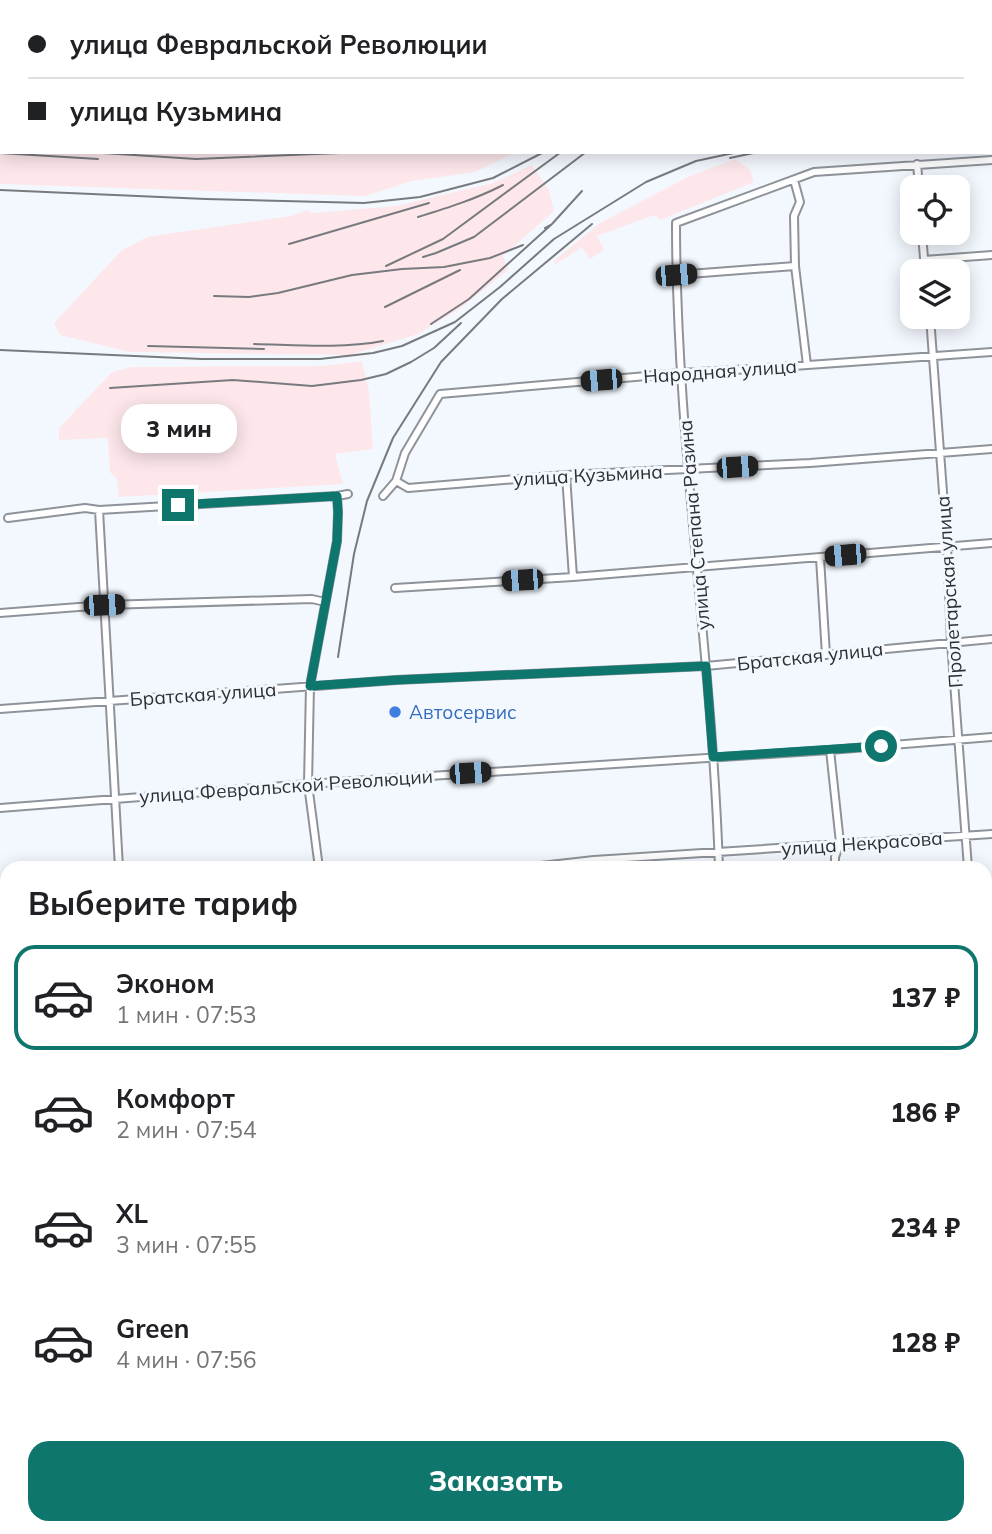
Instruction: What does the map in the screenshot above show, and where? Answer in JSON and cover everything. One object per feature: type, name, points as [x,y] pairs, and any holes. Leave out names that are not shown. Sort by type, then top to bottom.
[{"type":"street","points":[[807,365],[795,266],[794,216],[800,202],[794,180],[827,170],[992,160]]},
{"type":"street","points":[[917,164],[918,175]]},
{"type":"street","name":"улица Степана Разина","points":[[719,861],[706,666],[681,373],[676,223],[794,180]]},
{"type":"street","points":[[938,259],[992,255]]},
{"type":"street","points":[[676,275],[795,266]]},
{"type":"street","name":"Пролетарская улица","points":[[931,329],[968,861]]},
{"type":"street","name":"Народная улица","points":[[383,496],[396,481],[405,453],[440,394],[681,373],[992,352]]},
{"type":"street","name":"улица Кузьмина","points":[[396,481],[408,488],[565,475],[810,463],[992,449]]},
{"type":"street","points":[[565,475],[573,577]]},
{"type":"street","points":[[8,518],[85,508],[99,510],[348,494]]},
{"type":"street","points":[[318,861],[308,784],[310,686],[337,541],[337,496]]},
{"type":"street","points":[[99,510],[118,861]]},
{"type":"street","points":[[395,588],[573,577],[992,543]]},
{"type":"street","points":[[820,558],[826,655]]},
{"type":"street","points":[[0,613],[104,605],[312,599],[326,602]]},
{"type":"street","name":"Братская улица","points":[[0,709],[396,680],[706,666],[992,639]]},
{"type":"street","name":"улица Февральской Революции","points":[[0,808],[992,737]]},
{"type":"street","points":[[830,750],[840,843],[835,861]]},
{"type":"street","name":"улица Некрасова","points":[[625,861],[840,843],[992,834]]},
{"type":"shaded area","points":[[0,154],[512,154],[475,172],[412,181],[365,196],[0,184]]},
{"type":"shaded area","points":[[735,159],[750,170],[754,182],[660,220],[654,215],[597,236],[604,250],[590,259],[582,247],[555,265],[554,261],[600,223],[688,177]]},
{"type":"shaded area","points":[[532,165],[549,190],[554,211],[503,256],[508,270],[461,308],[418,334],[350,355],[130,352],[60,335],[54,323],[121,251],[147,237],[291,216],[307,210],[313,213],[396,206],[493,183]]},
{"type":"shaded area","points":[[362,361],[369,392],[373,449],[335,454],[343,484],[119,497],[117,479],[110,472],[108,438],[59,440],[59,428],[112,372],[132,367],[323,366]]},
{"type":"railway","points":[[16,154],[98,159]]},
{"type":"railway","points":[[119,154],[196,159],[316,154]]},
{"type":"railway","points":[[0,190],[364,203],[420,197],[493,178],[540,154]]},
{"type":"railway","points":[[386,266],[443,239],[558,154]]},
{"type":"railway","points":[[423,257],[474,237],[583,154]]},
{"type":"railway","points":[[0,350],[202,359],[320,359],[373,353],[402,346],[455,322],[554,239],[646,182],[696,161],[729,154]]},
{"type":"railway","points":[[730,158],[749,154]]},
{"type":"railway","points":[[418,217],[472,199],[503,185]]},
{"type":"railway","points":[[545,228],[552,224],[582,191]]},
{"type":"railway","points":[[289,244],[429,203]]},
{"type":"railway","points":[[431,324],[469,299],[552,224]]},
{"type":"railway","points":[[338,657],[354,554],[367,501],[393,438],[441,362],[502,299],[592,224]]},
{"type":"railway","points":[[214,296],[249,297],[278,293],[352,275],[444,267],[490,258],[523,245]]},
{"type":"railway","points":[[385,307],[460,270]]},
{"type":"railway","points":[[110,388],[233,380],[312,386],[361,380],[386,374],[411,362],[434,348],[461,323]]},
{"type":"railway","points":[[254,344],[335,346],[383,341]]},
{"type":"railway","points":[[148,346],[264,349]]},
{"type":"place","name":"Автосервис","points":[[395,712]]},
{"type":"route","points":[[178,505],[337,496],[337,541],[310,686],[706,666],[713,757],[881,746]]}]
